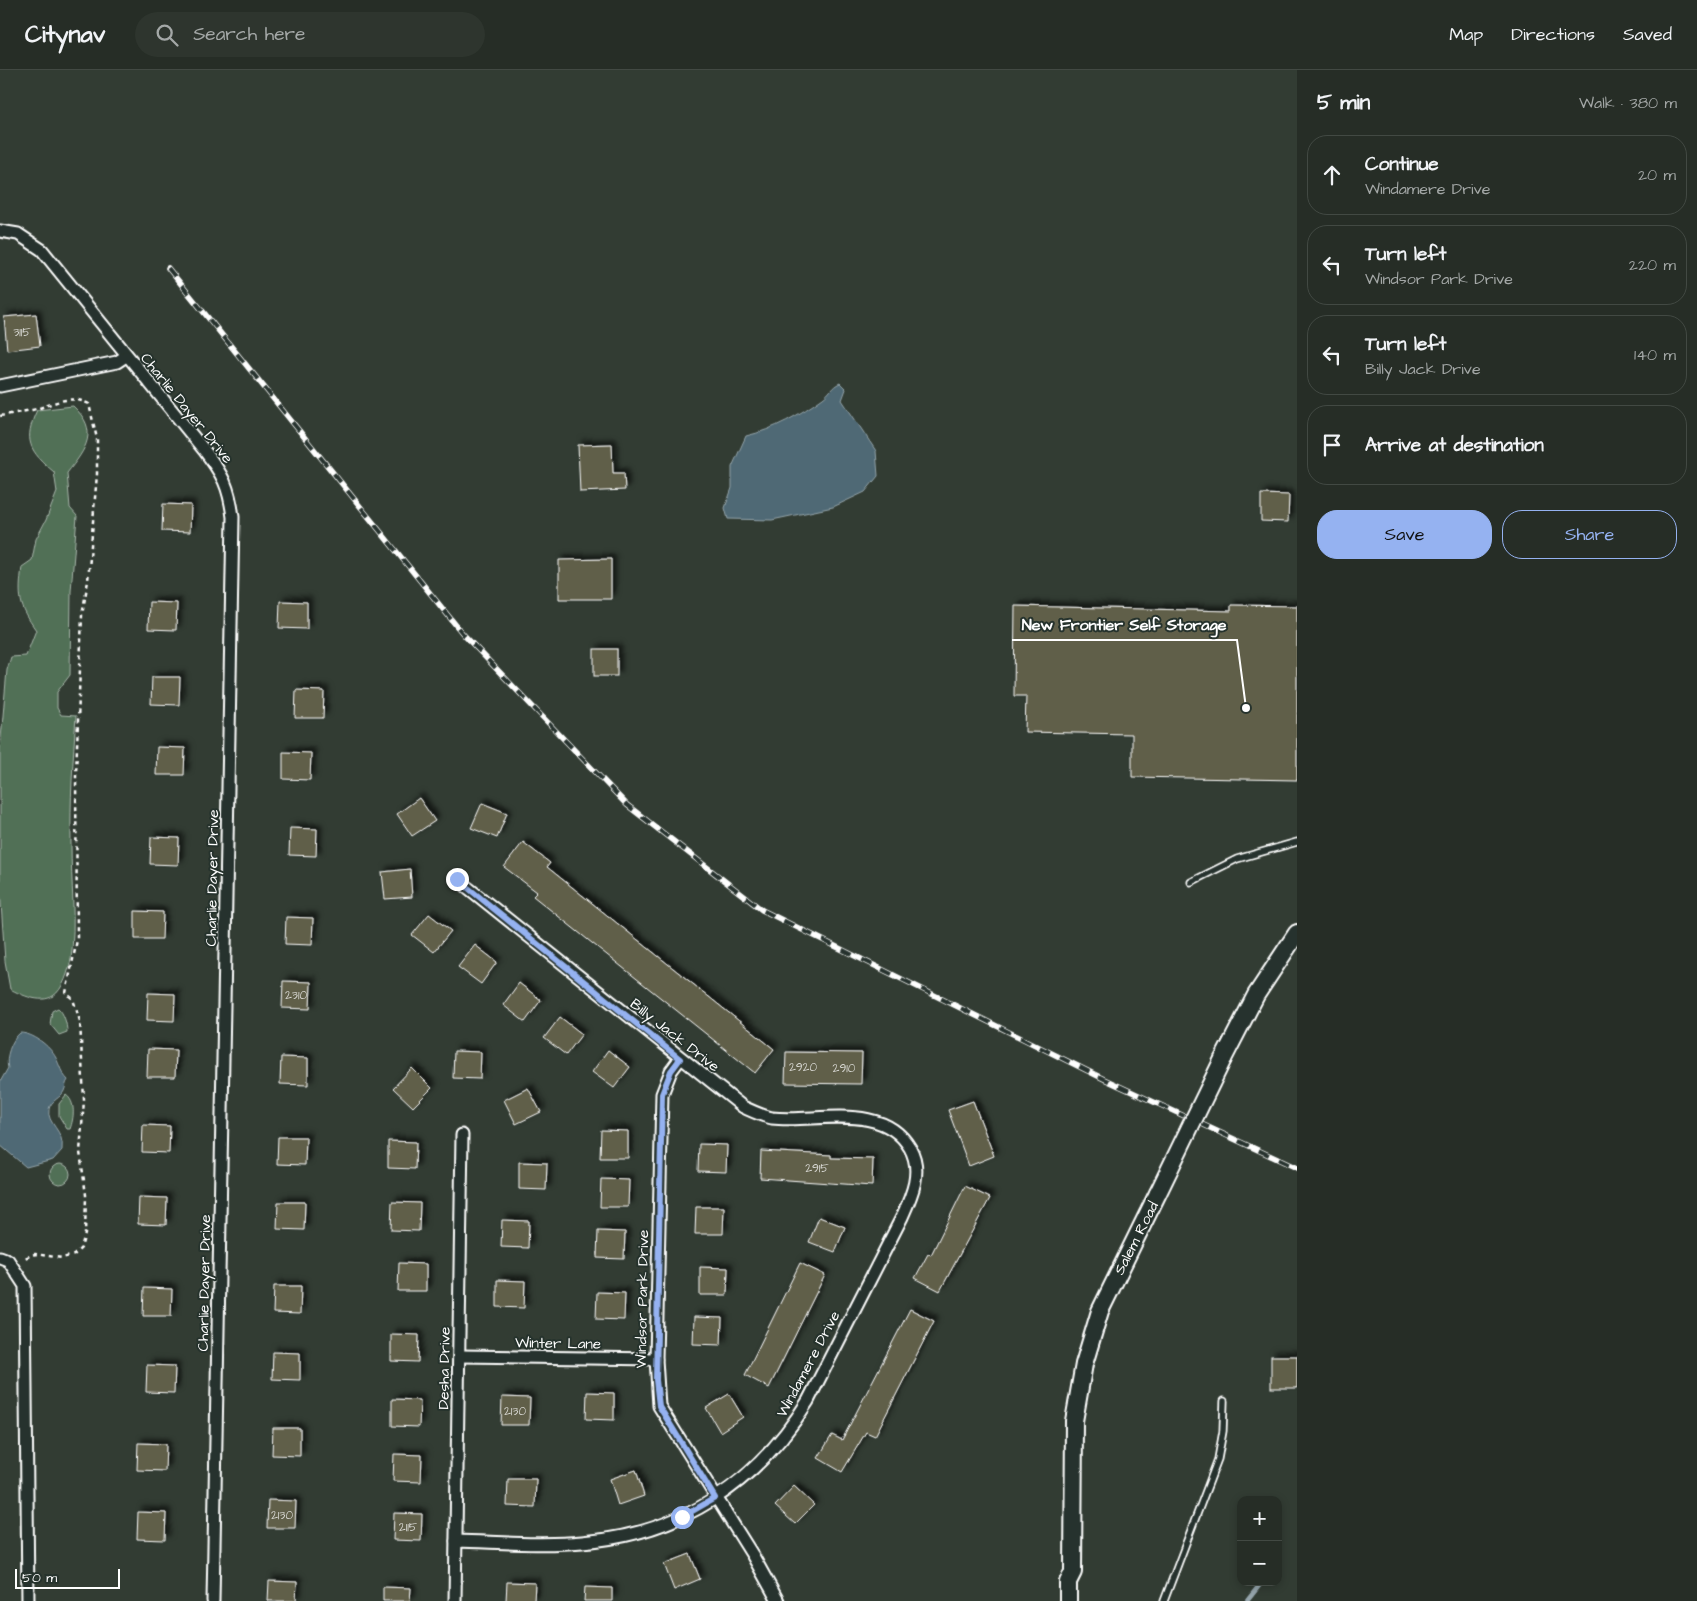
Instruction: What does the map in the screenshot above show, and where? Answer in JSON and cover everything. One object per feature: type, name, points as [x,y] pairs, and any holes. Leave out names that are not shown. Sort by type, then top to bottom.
[{"type":"main road","name":"Salem Road","points":[[1068,1601],[1068,1582],[1073,1572],[1074,1421],[1084,1364],[1100,1311],[1256,995],[1297,933]]},
{"type":"main road","name":"Salem Road","points":[[1073,1572],[1078,1582],[1079,1601]]},
{"type":"street","name":"Charlie Dayer Drive","points":[[0,231],[18,234],[42,250],[219,471],[230,492],[233,517],[213,1601]]},
{"type":"street","points":[[0,386],[117,362],[126,356]]},
{"type":"street","name":"Billy Jack Drive","points":[[457,879],[680,1059],[743,1107],[771,1118],[866,1119],[882,1123],[895,1130],[905,1140]]},
{"type":"street","name":"Windsor Park Drive","points":[[680,1059],[671,1071],[662,1094],[656,1359],[659,1406],[753,1556],[778,1601]]},
{"type":"street","name":"Desha Drive","points":[[455,1601],[462,1135]]},
{"type":"street","name":"Windamere Drive","points":[[456,1541],[581,1542],[629,1535],[659,1527],[682,1517],[715,1498],[756,1468],[792,1428],[808,1401],[912,1196],[916,1179],[915,1164],[912,1152],[905,1140]]},
{"type":"street","points":[[0,1257],[8,1260],[25,1286],[28,1601]]},
{"type":"street","name":"Winter Lane","points":[[460,1356],[656,1359]]},
{"type":"lane","points":[[1191,882],[1237,859],[1297,842]]},
{"type":"lane","points":[[1164,1601],[1218,1459],[1223,1431],[1224,1401]]},
{"type":"path","points":[[0,416],[33,410],[70,398],[80,400],[89,404],[97,439],[97,474],[88,582],[82,616],[76,774],[77,940],[66,992],[73,999],[80,1021],[84,1100],[80,1152],[86,1195],[86,1234],[81,1248],[74,1256],[62,1258],[35,1254],[17,1261],[12,1267]]},
{"type":"green space","points":[[73,406],[81,415],[88,432],[87,440],[80,456],[67,473],[70,508],[77,516],[71,591],[70,675],[57,692],[57,708],[61,715],[76,716],[71,813],[72,945],[69,969],[60,989],[53,996],[37,999],[10,989],[5,961],[0,888],[0,750],[7,670],[11,657],[26,656],[36,630],[26,614],[21,601],[22,567],[32,560],[36,539],[57,492],[54,472],[34,451],[31,444],[30,429],[37,410]]},
{"type":"green space","points":[[58,1008],[65,1019],[67,1032],[59,1035],[50,1024],[52,1011]]},
{"type":"green space","points":[[66,1095],[73,1106],[70,1129],[67,1129],[59,1116],[59,1104]]},
{"type":"green space","points":[[60,1164],[67,1167],[70,1174],[67,1181],[60,1184],[53,1181],[50,1174],[53,1167]]},
{"type":"water","points":[[840,383],[846,389],[842,400],[876,451],[878,476],[865,492],[833,507],[772,520],[728,519],[725,508],[732,488],[732,467],[746,436],[776,426],[805,410]]},
{"type":"water","points":[[20,1033],[30,1035],[45,1045],[53,1053],[68,1080],[65,1090],[52,1103],[49,1109],[50,1119],[61,1137],[62,1150],[53,1160],[26,1167],[0,1145],[0,1082],[8,1068],[7,1059],[11,1045]]},
{"type":"building","points":[[36,314],[40,346],[7,350],[4,317]]},
{"type":"building","points":[[612,444],[613,473],[624,473],[625,490],[580,492],[578,445]]},
{"type":"building","points":[[1261,494],[1289,495],[1288,522],[1261,521]]},
{"type":"building","points":[[163,504],[191,505],[190,532],[162,531]]},
{"type":"building","points":[[611,559],[611,599],[559,599],[559,560]]},
{"type":"building","points":[[280,601],[307,602],[307,629],[279,628]]},
{"type":"building","points":[[149,602],[177,603],[176,630],[148,629]]},
{"type":"building","points":[[1231,605],[1297,606],[1297,780],[1132,777],[1132,734],[1025,732],[1026,696],[1014,696],[1015,606],[1231,611]]},
{"type":"building","points":[[594,649],[617,649],[617,676],[594,676]]},
{"type":"building","points":[[152,677],[180,677],[179,705],[151,704]]},
{"type":"building","points":[[296,690],[324,691],[323,718],[295,718]]},
{"type":"building","points":[[157,747],[185,748],[184,775],[156,775]]},
{"type":"building","points":[[283,752],[311,753],[310,780],[283,779]]},
{"type":"building","points":[[419,798],[435,821],[412,836],[397,814]]},
{"type":"building","points":[[482,803],[507,813],[497,838],[471,828]]},
{"type":"building","points":[[290,828],[317,829],[316,856],[289,855]]},
{"type":"building","points":[[151,837],[179,838],[178,865],[150,864]]},
{"type":"building","points":[[523,842],[550,863],[547,867],[774,1049],[755,1073],[533,896],[537,892],[504,867]]},
{"type":"building","points":[[410,869],[412,897],[385,899],[382,872]]},
{"type":"building","points":[[135,911],[163,912],[162,939],[135,939]]},
{"type":"building","points":[[429,914],[451,931],[434,952],[412,935]]},
{"type":"building","points":[[286,917],[313,918],[312,945],[285,944]]},
{"type":"building","points":[[475,945],[497,962],[481,984],[458,967]]},
{"type":"building","points":[[283,981],[311,982],[310,1009],[282,1008]]},
{"type":"building","points":[[519,983],[541,1000],[525,1022],[503,1005]]},
{"type":"building","points":[[148,993],[175,994],[174,1021],[147,1020]]},
{"type":"building","points":[[560,1017],[582,1034],[566,1055],[544,1038]]},
{"type":"building","points":[[148,1049],[176,1050],[175,1077],[147,1077]]},
{"type":"building","points":[[608,1050],[630,1067],[614,1088],[592,1072]]},
{"type":"building","points":[[454,1051],[481,1052],[480,1079],[453,1078]]},
{"type":"building","points":[[786,1052],[862,1053],[861,1084],[785,1083]]},
{"type":"building","points":[[281,1057],[308,1058],[308,1085],[280,1084]]},
{"type":"building","points":[[412,1068],[432,1088],[413,1107],[393,1088]]},
{"type":"building","points":[[528,1088],[541,1112],[516,1124],[504,1100]]},
{"type":"building","points":[[973,1101],[994,1156],[969,1166],[948,1110]]},
{"type":"building","points":[[143,1125],[170,1126],[169,1153],[142,1152]]},
{"type":"building","points":[[601,1130],[628,1131],[628,1158],[600,1158]]},
{"type":"building","points":[[278,1137],[306,1137],[305,1165],[277,1164]]},
{"type":"building","points":[[388,1141],[416,1142],[415,1169],[388,1168]]},
{"type":"building","points":[[699,1144],[727,1145],[726,1172],[698,1171]]},
{"type":"building","points":[[761,1151],[831,1155],[831,1158],[873,1159],[872,1186],[760,1178]]},
{"type":"building","points":[[519,1162],[547,1163],[546,1190],[519,1189]]},
{"type":"building","points":[[601,1179],[629,1180],[628,1207],[600,1207]]},
{"type":"building","points":[[965,1186],[990,1198],[940,1291],[915,1278],[928,1254],[931,1255]]},
{"type":"building","points":[[139,1197],[167,1198],[166,1225],[138,1224]]},
{"type":"building","points":[[278,1202],[305,1202],[304,1230],[277,1229]]},
{"type":"building","points":[[392,1202],[420,1203],[419,1231],[391,1230]]},
{"type":"building","points":[[696,1207],[724,1207],[723,1234],[695,1234]]},
{"type":"building","points":[[819,1217],[845,1227],[835,1252],[809,1242]]},
{"type":"building","points":[[502,1220],[529,1221],[528,1248],[501,1247]]},
{"type":"building","points":[[598,1231],[625,1232],[624,1259],[597,1258]]},
{"type":"building","points":[[399,1263],[426,1264],[426,1291],[398,1291]]},
{"type":"building","points":[[800,1263],[825,1275],[769,1388],[745,1375]]},
{"type":"building","points":[[700,1267],[728,1268],[727,1295],[700,1295]]},
{"type":"building","points":[[497,1280],[525,1281],[524,1308],[497,1307]]},
{"type":"building","points":[[274,1286],[301,1286],[300,1314],[273,1313]]},
{"type":"building","points":[[144,1288],[172,1289],[171,1316],[143,1316]]},
{"type":"building","points":[[597,1292],[625,1293],[624,1320],[596,1319]]},
{"type":"building","points":[[910,1309],[934,1321],[875,1436],[866,1432],[842,1472],[818,1458],[832,1435],[842,1440]]},
{"type":"building","points":[[694,1317],[722,1318],[721,1345],[693,1344]]},
{"type":"building","points":[[391,1334],[419,1335],[418,1362],[391,1361]]},
{"type":"building","points":[[273,1352],[300,1353],[300,1380],[272,1379]]},
{"type":"building","points":[[1271,1356],[1297,1356],[1297,1388],[1271,1388]]},
{"type":"building","points":[[147,1365],[175,1366],[174,1393],[146,1392]]},
{"type":"building","points":[[587,1392],[614,1393],[614,1420],[586,1419]]},
{"type":"building","points":[[729,1394],[743,1417],[720,1432],[706,1408]]},
{"type":"building","points":[[502,1397],[530,1398],[529,1425],[501,1425]]},
{"type":"building","points":[[392,1399],[420,1400],[419,1427],[392,1426]]},
{"type":"building","points":[[273,1428],[300,1428],[300,1456],[272,1455]]},
{"type":"building","points":[[138,1443],[166,1444],[165,1471],[137,1470]]},
{"type":"building","points":[[394,1454],[422,1455],[421,1482],[393,1481]]},
{"type":"building","points":[[636,1470],[644,1496],[618,1505],[610,1479]]},
{"type":"building","points":[[508,1479],[536,1479],[535,1507],[507,1506]]},
{"type":"building","points":[[794,1486],[814,1505],[795,1524],[775,1506]]},
{"type":"building","points":[[268,1500],[296,1501],[295,1528],[267,1528]]},
{"type":"building","points":[[138,1512],[166,1513],[165,1540],[137,1539]]},
{"type":"building","points":[[394,1513],[422,1514],[421,1541],[393,1540]]},
{"type":"building","points":[[690,1554],[700,1579],[674,1590],[664,1564]]},
{"type":"building","points":[[269,1581],[297,1582],[296,1601],[268,1601]]},
{"type":"building","points":[[507,1582],[535,1583],[534,1601],[506,1601]]},
{"type":"building","points":[[383,1587],[411,1588],[410,1601],[383,1601]]},
{"type":"building","points":[[585,1587],[612,1588],[612,1601],[584,1601]]},
{"type":"waterway","points":[[1247,1601],[1259,1586]]},
{"type":"railway","points":[[168,268],[463,634],[627,805],[762,910],[1104,1079],[1297,1168]]},
{"type":"place","name":"New Frontier Self Storage","points":[[1246,708]]},
{"type":"route","points":[[457,879],[680,1059],[671,1071],[662,1094],[656,1359],[657,1396],[659,1406],[665,1418],[715,1498],[682,1517]]}]
